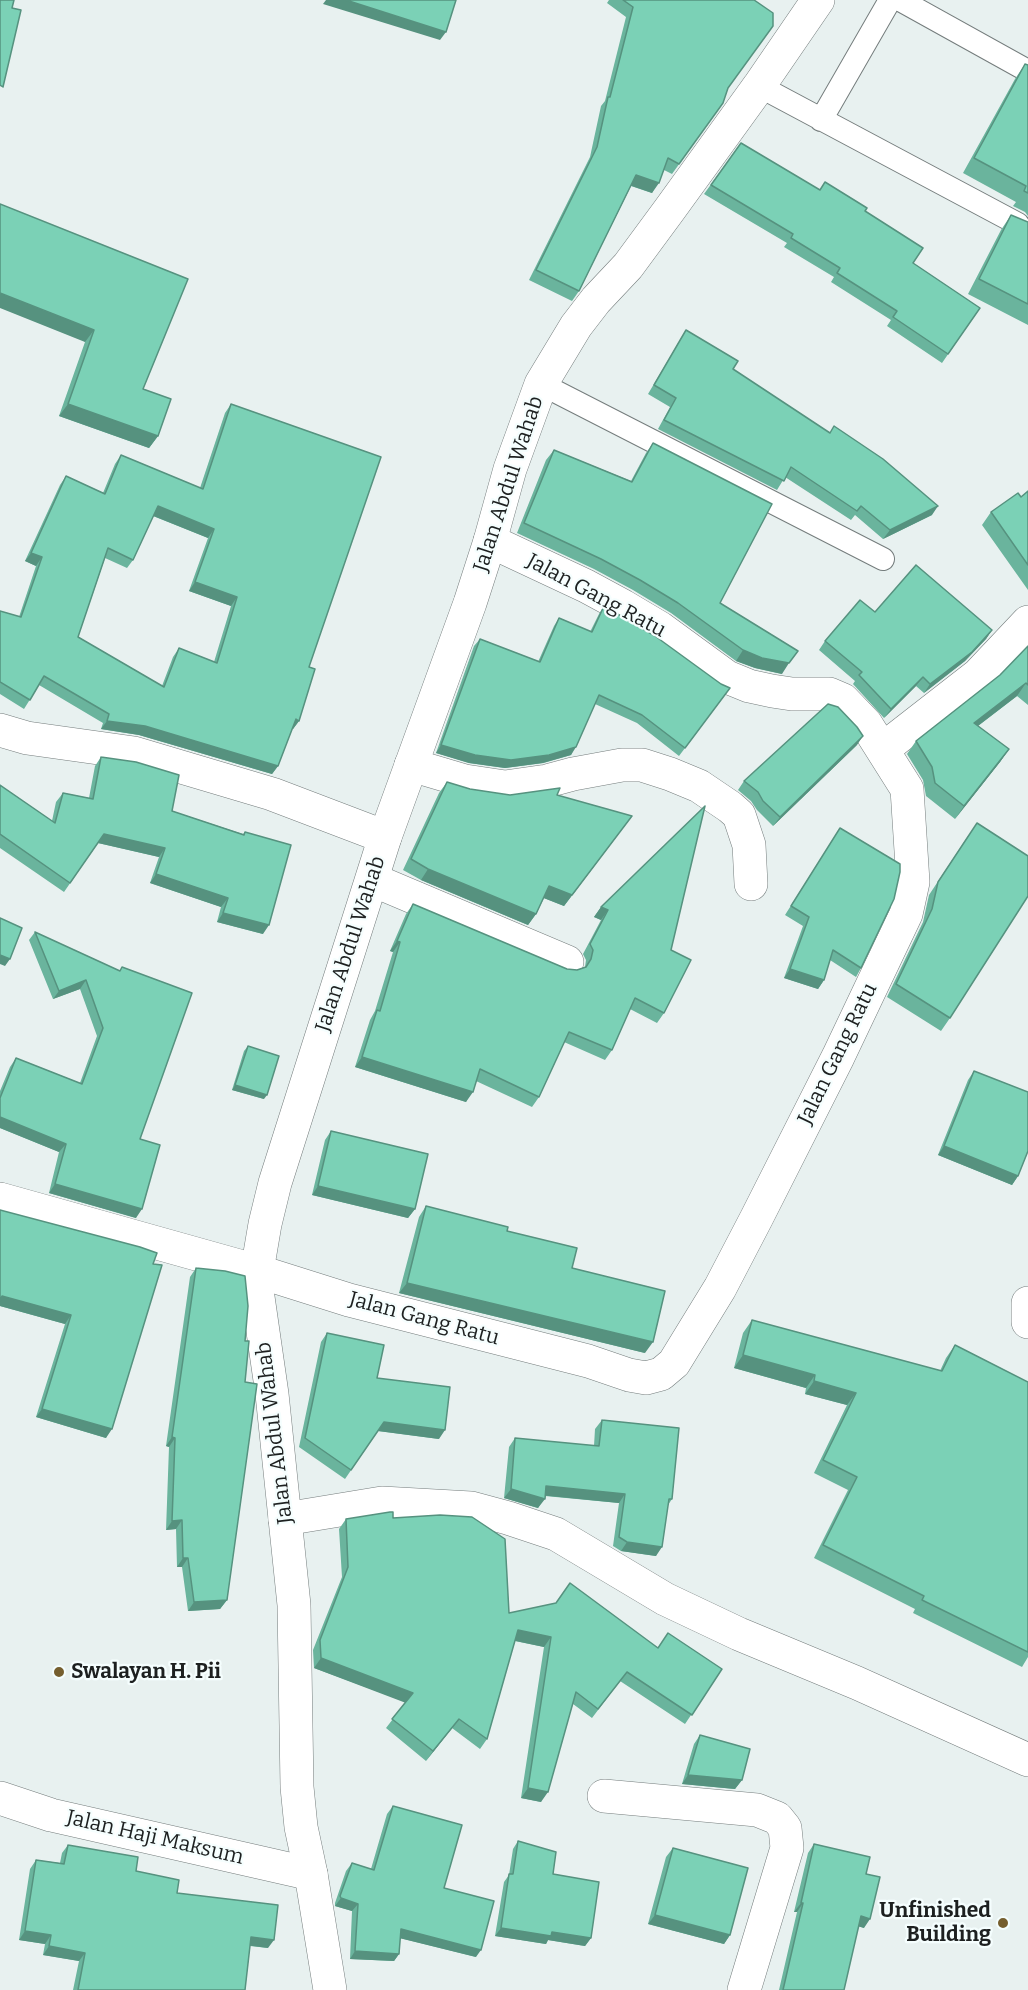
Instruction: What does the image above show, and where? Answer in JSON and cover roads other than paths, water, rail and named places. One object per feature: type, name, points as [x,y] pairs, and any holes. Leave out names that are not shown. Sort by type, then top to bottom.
[{"type":"street","name":"Jalan Abdul Wahab","points":[[330,1990],[301,1827],[297,1787],[294,1605],[272,1394],[257,1290],[257,1271],[275,1183],[373,880],[372,832],[411,765],[470,603],[510,469],[541,384],[576,326],[627,266],[759,86],[818,0]]},
{"type":"street","name":"Jalan Gang Ratu","points":[[0,1199],[257,1271],[349,1300],[588,1361],[629,1375],[646,1378],[661,1374],[675,1363],[720,1288],[756,1219],[838,1057],[906,914],[913,882],[907,789],[866,724],[843,699],[829,694],[792,694],[772,691],[749,686],[727,677],[660,628],[623,606],[490,541]]},
{"type":"street","points":[[883,749],[978,675],[1028,622]]},
{"type":"street","points":[[0,730],[27,738],[134,753],[272,794],[372,832]]},
{"type":"street","points":[[411,765],[465,781],[505,788],[622,765],[642,765],[670,774],[699,786],[739,815],[749,845],[751,884]]},
{"type":"street","points":[[373,880],[567,962]]},
{"type":"street","points":[[1028,1304],[1028,1322]]},
{"type":"street","points":[[285,1519],[382,1503],[471,1508],[508,1518],[556,1534],[665,1599],[739,1634],[857,1683],[1028,1760]]},
{"type":"street","points":[[604,1796],[757,1810],[777,1818],[785,1828],[787,1848],[744,1990]]},
{"type":"street","name":"Jalan Haji Maksum","points":[[0,1798],[51,1815],[311,1874]]},
{"type":"lane","points":[[821,120],[890,0]]},
{"type":"lane","points":[[900,0],[1028,71]]},
{"type":"lane","points":[[759,86],[1018,224]]},
{"type":"lane","points":[[541,384],[883,559]]},
{"type":"place","name":"Swalayan H. Pii","points":[[59,1672]]},
{"type":"place","name":"Unfinished Building","points":[[1003,1923]]}]
